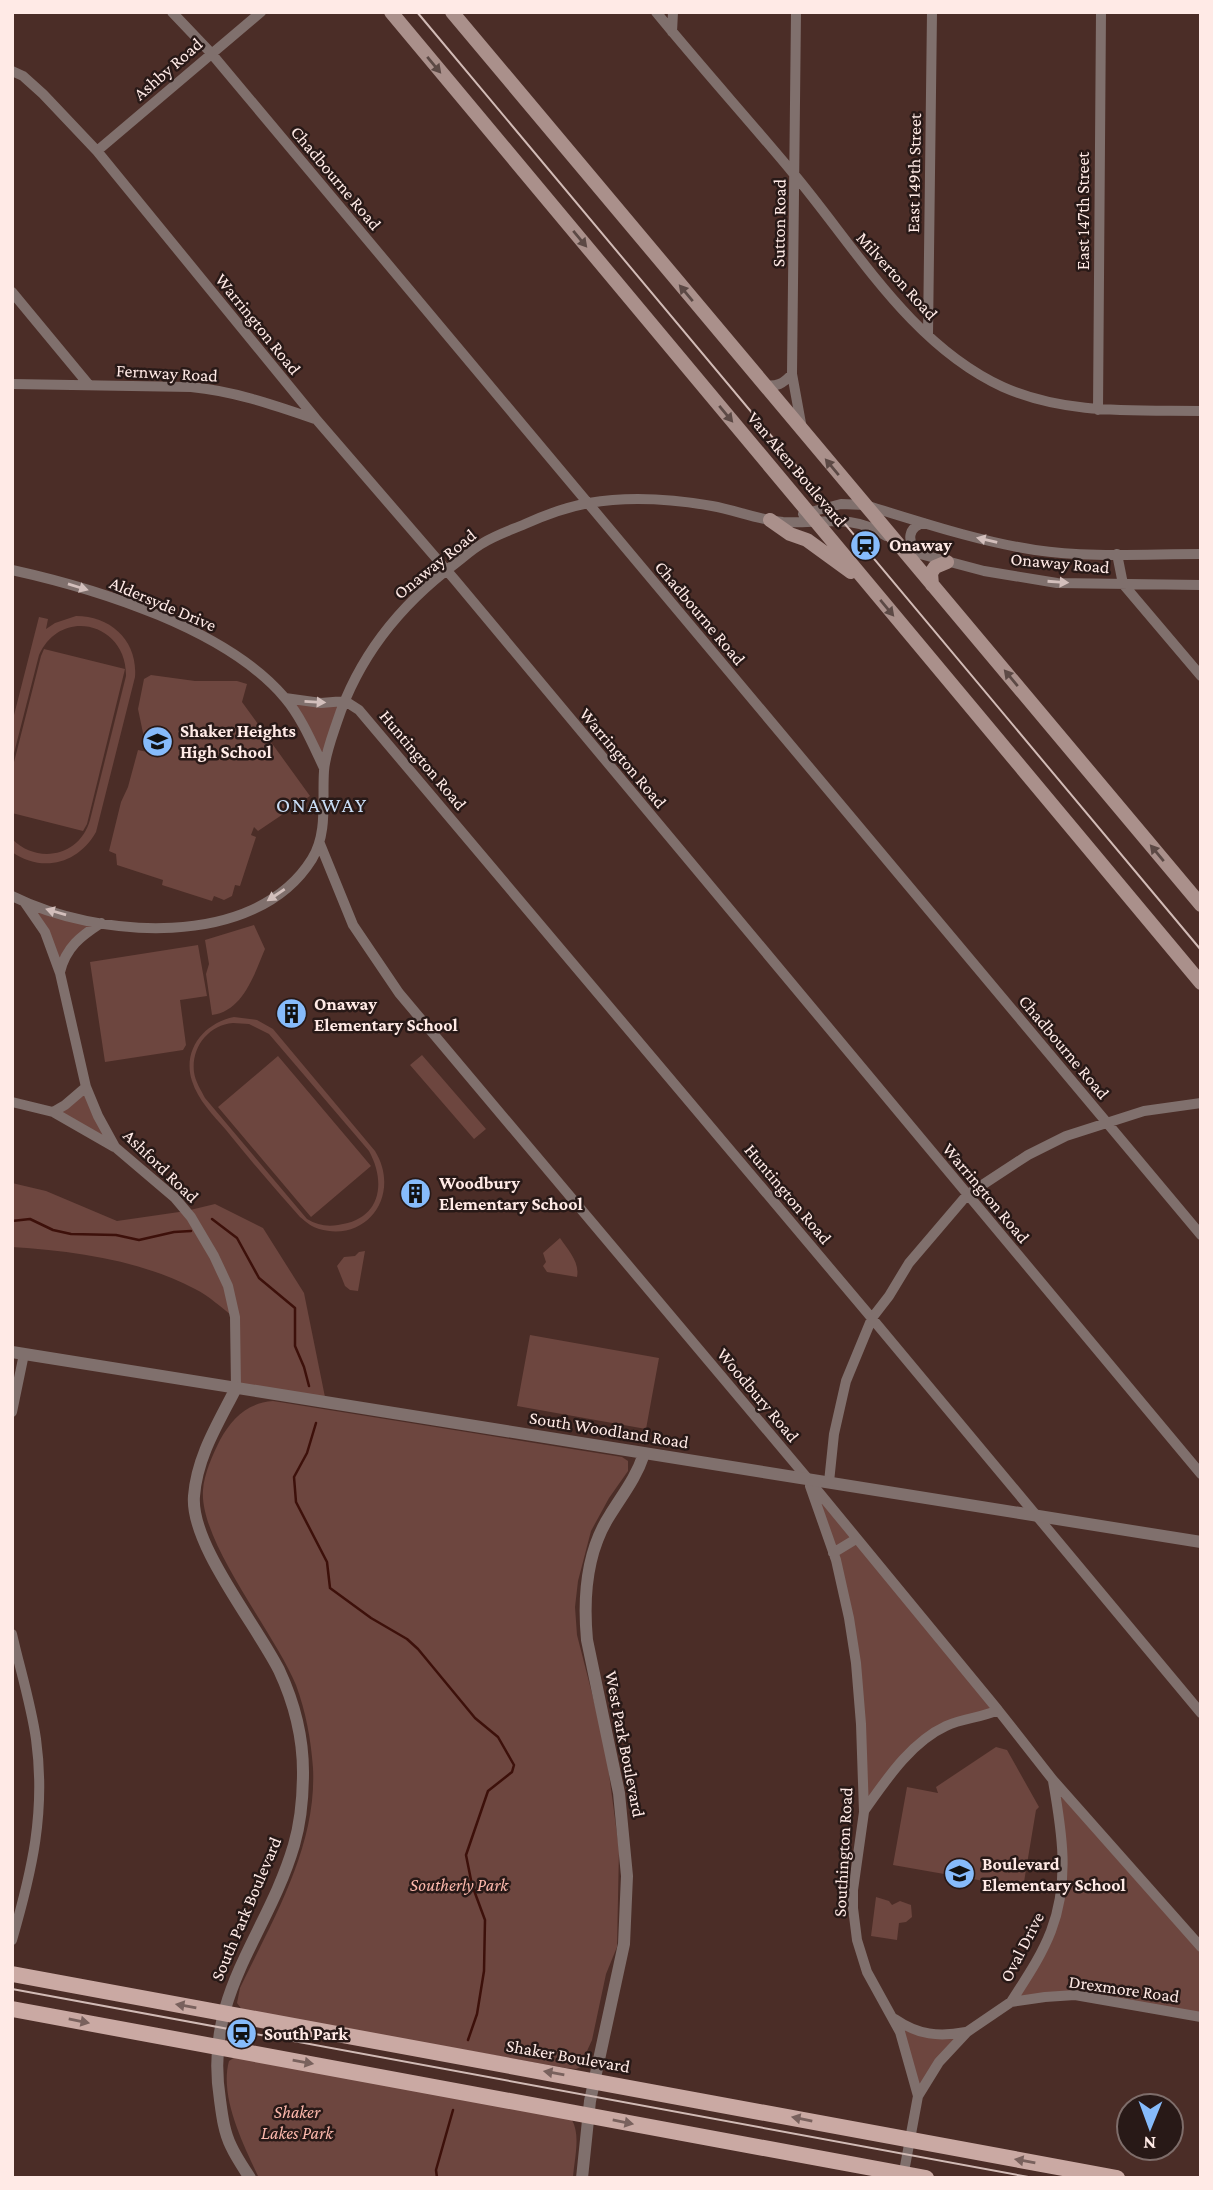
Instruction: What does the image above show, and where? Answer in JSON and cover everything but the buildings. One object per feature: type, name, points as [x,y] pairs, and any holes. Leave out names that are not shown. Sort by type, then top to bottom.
[{"type":"main road","name":"Van Aken Boulevard","points":[[391,12],[1201,983]]},
{"type":"main road","name":"Van Aken Boulevard","points":[[452,12],[1201,905]]},
{"type":"main road","points":[[776,521],[790,534],[807,540],[864,580]]},
{"type":"main road","points":[[932,585],[931,572],[935,567],[947,562]]},
{"type":"main road","name":"Shaker Boulevard","points":[[12,1974],[1117,2178]]},
{"type":"main road","points":[[12,2009],[903,2176],[926,2178]]},
{"type":"street","name":"Chadbourne Road","points":[[172,12],[211,53],[1201,1235]]},
{"type":"street","name":"Ashby Road","points":[[97,151],[261,12]]},
{"type":"street","name":"Milverton Road","points":[[656,12],[795,175],[851,249],[945,353],[976,373],[1005,387],[1054,403],[1098,410],[1201,411]]},
{"type":"street","points":[[672,32],[673,12]]},
{"type":"street","name":"Sutton Road","points":[[796,12],[792,374],[803,433]]},
{"type":"street","name":"East 149th Street","points":[[928,335],[932,12]]},
{"type":"street","name":"East 147th Street","points":[[1098,410],[1101,12]]},
{"type":"street","name":"Warrington Road","points":[[12,71],[23,76],[43,93],[97,151],[316,419],[446,570],[1201,1474]]},
{"type":"street","points":[[12,292],[89,385]]},
{"type":"street","points":[[763,385],[776,386],[784,383],[792,374]]},
{"type":"street","name":"Fernway Road","points":[[12,384],[220,390],[316,419]]},
{"type":"street","name":"Onaway Road","points":[[12,897],[25,903],[101,923],[168,928],[203,925],[237,915],[266,902],[301,875],[320,845],[324,768],[345,701],[373,645],[405,606],[446,570],[484,542],[544,516],[588,503],[683,501],[776,521],[811,516],[841,504],[865,505],[986,540],[1037,550],[1201,554]]},
{"type":"street","name":"Onaway Road","points":[[811,516],[863,523],[897,544],[920,554],[1032,580],[1057,583],[1201,585]]},
{"type":"street","points":[[920,554],[909,539],[916,526],[925,523]]},
{"type":"street","points":[[1116,554],[1123,584],[1201,677]]},
{"type":"street","name":"Aldersyde Drive","points":[[12,570],[108,596],[214,642],[261,675],[285,698],[324,768]]},
{"type":"street","points":[[285,698],[321,703],[345,701]]},
{"type":"street","name":"Huntington Road","points":[[345,701],[359,710],[1201,1713]]},
{"type":"street","name":"Woodbury Road","points":[[320,845],[353,925],[399,993],[808,1479],[1053,1780],[1201,1947]]},
{"type":"street","name":"Ashford Road","points":[[25,903],[45,932],[60,973],[86,1087],[98,1116],[115,1147],[175,1198],[191,1217],[228,1286],[235,1317],[236,1388]]},
{"type":"street","points":[[60,973],[64,959],[75,942],[101,923]]},
{"type":"street","points":[[53,1112],[86,1087]]},
{"type":"street","points":[[12,1102],[53,1112],[115,1147]]},
{"type":"street","points":[[829,1482],[834,1434],[846,1381],[872,1318],[909,1263],[967,1195],[1028,1154],[1066,1136],[1144,1111],[1201,1103]]},
{"type":"street","points":[[12,1412],[18,1353]]},
{"type":"street","name":"South Woodland Road","points":[[18,1353],[1201,1542]]},
{"type":"street","name":"South Park Boulevard","points":[[236,1388],[203,1457],[194,1498],[195,1515],[218,1569],[268,1651],[288,1690],[300,1735],[303,1781],[300,1823],[288,1864],[237,1970],[223,2012],[217,2047],[217,2085],[223,2119],[230,2145],[250,2178]]},
{"type":"street","name":"West Park Boulevard","points":[[582,2178],[588,2115],[624,1944],[627,1876],[620,1793],[587,1640],[585,1592],[596,1542],[611,1513],[634,1480],[644,1454]]},
{"type":"street","name":"Southington Road","points":[[808,1479],[833,1553],[849,1618],[856,1663],[862,1724],[864,1812],[854,1873],[855,1926],[867,1972],[900,2032],[918,2096],[903,2176]]},
{"type":"street","points":[[833,1553],[856,1539]]},
{"type":"street","points":[[12,1634],[36,1738],[39,1784],[38,1827],[31,1872],[12,1940]]},
{"type":"street","points":[[864,1812],[894,1771],[925,1739],[947,1725],[986,1716],[998,1710]]},
{"type":"street","name":"Oval Drive","points":[[1011,2002],[1043,1948],[1058,1909],[1064,1849],[1053,1780]]},
{"type":"street","name":"Drexmore Road","points":[[918,2096],[939,2062],[967,2032],[1011,2002],[1075,1995],[1201,2017]]},
{"type":"street","name":"Drexmore Road","points":[[892,2016],[913,2030],[933,2035],[967,2032]]},
{"type":"green space","points":[[76,616],[100,620],[120,633],[132,652],[135,677],[96,832],[79,852],[69,858],[58,862],[35,862],[12,852],[12,839],[34,852],[57,853],[68,849],[85,832],[126,676],[123,658],[116,643],[105,633],[91,627],[76,626],[62,630],[49,640],[39,655],[12,761],[12,723],[39,617],[48,619],[46,629]]},
{"type":"green space","points":[[44,649],[125,669],[87,824],[83,831],[12,813],[12,770]]},
{"type":"green space","points":[[151,675],[247,684],[242,702],[310,796],[258,831],[254,827],[251,835],[256,837],[240,886],[235,885],[232,896],[224,900],[214,896],[212,901],[162,885],[163,880],[117,865],[116,854],[109,851],[138,750],[147,752],[138,709],[144,679]]},
{"type":"green space","points":[[285,698],[345,701],[324,768]]},
{"type":"green space","points":[[25,903],[101,923],[85,933],[60,973]]},
{"type":"green space","points":[[254,925],[265,949],[252,980],[232,1007],[212,1015],[206,974],[209,964],[205,940]]},
{"type":"green space","points":[[198,945],[207,996],[180,1000],[186,1045],[183,1050],[105,1062],[90,962]]},
{"type":"green space","points":[[234,1017],[257,1020],[273,1029],[375,1151],[382,1167],[384,1183],[382,1198],[376,1211],[366,1222],[352,1229],[337,1231],[319,1229],[300,1217],[202,1101],[192,1081],[190,1059],[198,1040],[213,1025]],"holes":[[[233,1023],[249,1024],[269,1034],[369,1151],[375,1163],[378,1188],[371,1208],[363,1216],[334,1226],[307,1219],[205,1098],[194,1072],[198,1046],[216,1028]]]},
{"type":"green space","points":[[422,1055],[486,1129],[474,1139],[410,1065]]},
{"type":"green space","points":[[278,1056],[371,1166],[311,1217],[218,1107]]},
{"type":"green space","points":[[86,1087],[115,1147],[53,1112]]},
{"type":"green space","points":[[12,1183],[46,1191],[117,1221],[215,1204],[263,1228],[304,1293],[326,1402],[236,1388],[235,1318],[195,1289],[129,1264],[59,1251],[12,1247]]},
{"type":"green space","points":[[560,1238],[575,1261],[577,1277],[547,1272],[543,1266],[546,1262],[543,1253]]},
{"type":"green space","points":[[365,1251],[358,1291],[350,1290],[345,1286],[337,1266],[344,1257]]},
{"type":"green space","points":[[530,1335],[659,1358],[646,1429],[517,1406]]},
{"type":"green space","name":"Southerly Park","points":[[273,1401],[622,1457],[628,1461],[628,1471],[591,1531],[578,1581],[575,1607],[577,1635],[605,1744],[619,1849],[617,1947],[606,1974],[592,2040],[587,2051],[587,2061],[583,2066],[576,2069],[566,2068],[243,2011],[237,2003],[240,1988],[279,1909],[300,1854],[308,1826],[313,1768],[303,1705],[296,1685],[225,1561],[205,1511],[203,1490],[212,1458],[230,1425],[248,1408]]},
{"type":"green space","points":[[808,1479],[998,1710],[966,1720],[925,1739],[864,1812],[849,1618]]},
{"type":"green space","points":[[996,1747],[1007,1750],[1039,1807],[1036,1810],[1023,1888],[893,1865],[907,1787],[938,1793],[936,1787]]},
{"type":"green space","points":[[1053,1780],[1201,1947],[1201,2017],[1094,1998],[1011,2002],[1043,1948],[1062,1884]]},
{"type":"green space","points":[[876,1897],[889,1901],[892,1905],[900,1901],[911,1905],[912,1917],[899,1923],[897,1940],[871,1936]]},
{"type":"green space","points":[[902,2024],[913,2030],[967,2032],[918,2096]]},
{"type":"green space","name":"Shaker Lakes Park","points":[[235,2057],[572,2120],[577,2141],[573,2178],[259,2178],[240,2136],[227,2090],[229,2061]]},
{"type":"waterway","points":[[12,1221],[30,1219],[53,1230],[71,1234],[116,1235],[139,1240],[191,1231]]},
{"type":"waterway","points":[[212,1219],[237,1238],[259,1278],[295,1308],[295,1346],[309,1386]]},
{"type":"waterway","points":[[316,1423],[307,1453],[294,1477],[296,1502],[327,1562],[330,1588],[418,1649],[475,1718],[498,1737],[514,1765],[512,1772],[488,1791],[466,1855],[472,1885],[485,1920],[484,1971],[477,2014],[468,2040]]},
{"type":"waterway","points":[[437,2178],[436,2170],[453,2110]]},
{"type":"tram line","points":[[417,12],[1201,950]]},
{"type":"tram line","points":[[12,1989],[1034,2178]]},
{"type":"place","name":"Onaway","points":[[866,545]]},
{"type":"place","name":"Shaker Heights High School","points":[[157,741]]},
{"type":"place","name":"Onaway Elementary School","points":[[291,1014]]},
{"type":"place","name":"Woodbury Elementary School","points":[[416,1193]]},
{"type":"place","name":"Boulevard Elementary School","points":[[959,1874]]},
{"type":"place","name":"South Park","points":[[241,2034]]},
{"type":"district","name":"ONAWAY","points":[[322,805]]}]
